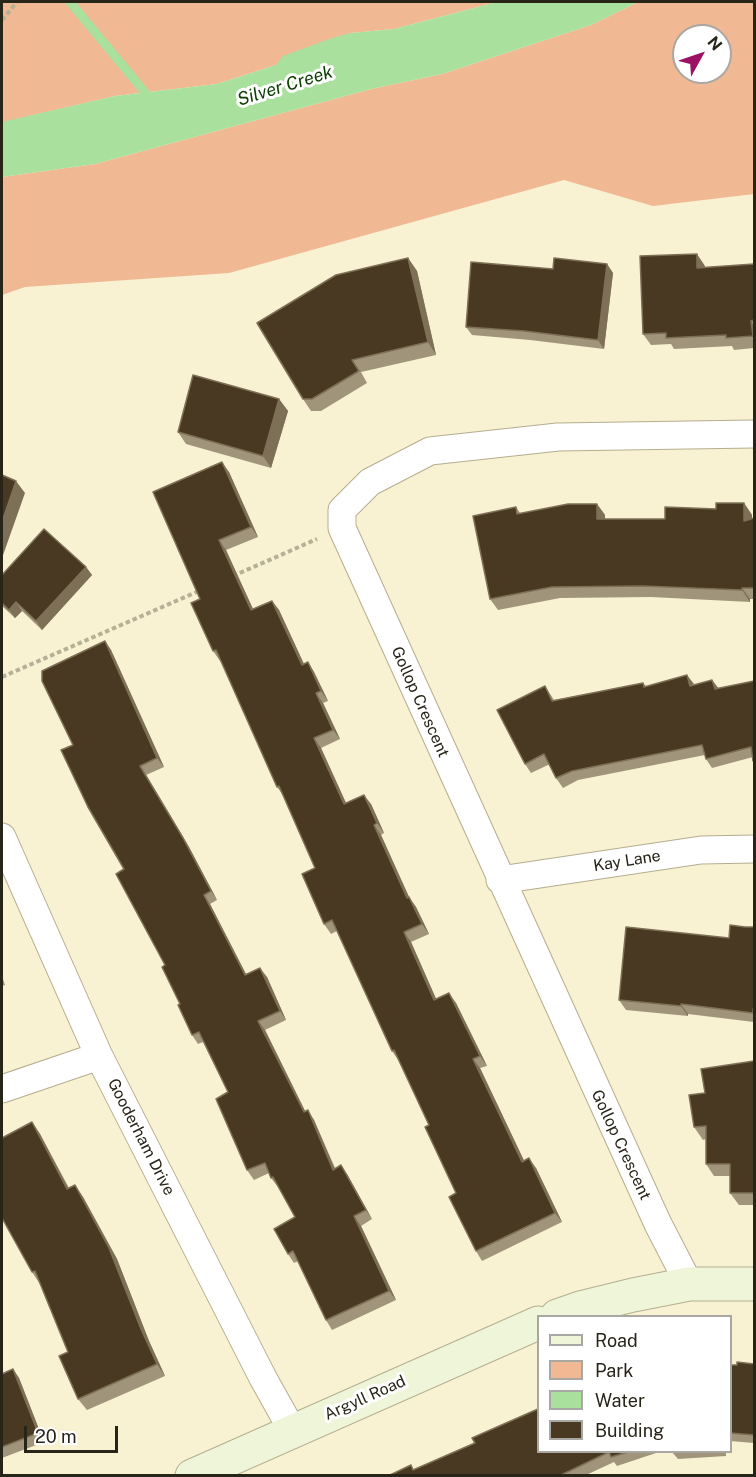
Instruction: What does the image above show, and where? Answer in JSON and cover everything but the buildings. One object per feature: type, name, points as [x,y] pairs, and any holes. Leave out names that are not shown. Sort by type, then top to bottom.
[{"type":"street","points":[[342,528],[342,510],[370,482],[430,451],[558,437],[754,434]]},
{"type":"street","name":"Gollop Crescent","points":[[342,528],[500,880],[658,1224],[689,1284]]},
{"type":"street","name":"Gooderham Drive","points":[[2,837],[99,1056],[292,1430]]},
{"type":"street","name":"Kay Lane","points":[[500,880],[701,850],[754,849]]},
{"type":"street","points":[[2,1089],[99,1056]]},
{"type":"street","points":[[562,1315],[580,1308],[633,1295],[689,1284],[754,1284]]},
{"type":"street","name":"Argyll Road","points":[[192,1476],[537,1323]]},
{"type":"path","points":[[2,20],[17,2]]},
{"type":"path","points":[[232,576],[342,528]]},
{"type":"path","points":[[2,677],[199,591]]},
{"type":"green space","points":[[2,2],[497,2],[394,29],[351,33],[276,65],[217,84],[115,96],[2,122]]},
{"type":"green space","points":[[638,2],[754,2],[754,194],[653,206],[564,180],[229,273],[25,287],[2,295],[2,177],[95,164],[371,89],[442,74],[591,25]]},
{"type":"water","name":"Silver Creek","points":[[497,2],[638,2],[591,25],[442,74],[371,89],[95,164],[2,177],[2,122],[115,96],[217,84],[276,65],[283,56],[332,38],[351,33],[394,29]]},
{"type":"waterway","points":[[70,2],[153,102]]}]
